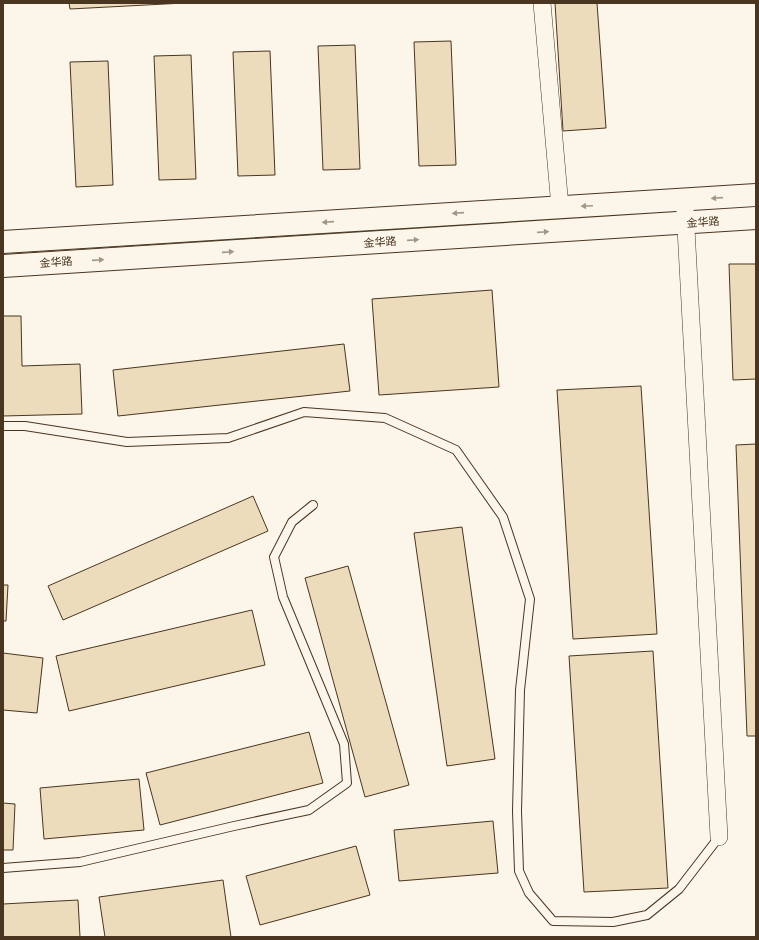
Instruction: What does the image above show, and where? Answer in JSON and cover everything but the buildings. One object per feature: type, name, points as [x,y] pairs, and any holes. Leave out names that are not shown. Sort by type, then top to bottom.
[{"type":"main road","name":"金华路","points":[[3,242],[756,195]]},
{"type":"main road","name":"金华路","points":[[3,266],[756,218]]},
{"type":"street","points":[[542,3],[560,207]]},
{"type":"street","points":[[684,200],[719,837]]},
{"type":"lane","points":[[3,426],[25,426],[127,442],[228,438],[304,412],[386,418],[456,450],[503,517],[530,599],[520,690],[517,811],[518,871],[529,893],[553,921],[613,922],[647,915],[679,889],[719,837]]},
{"type":"lane","points":[[3,868],[80,862],[309,810],[347,783],[344,744],[283,597],[274,557],[292,522],[313,505]]}]
